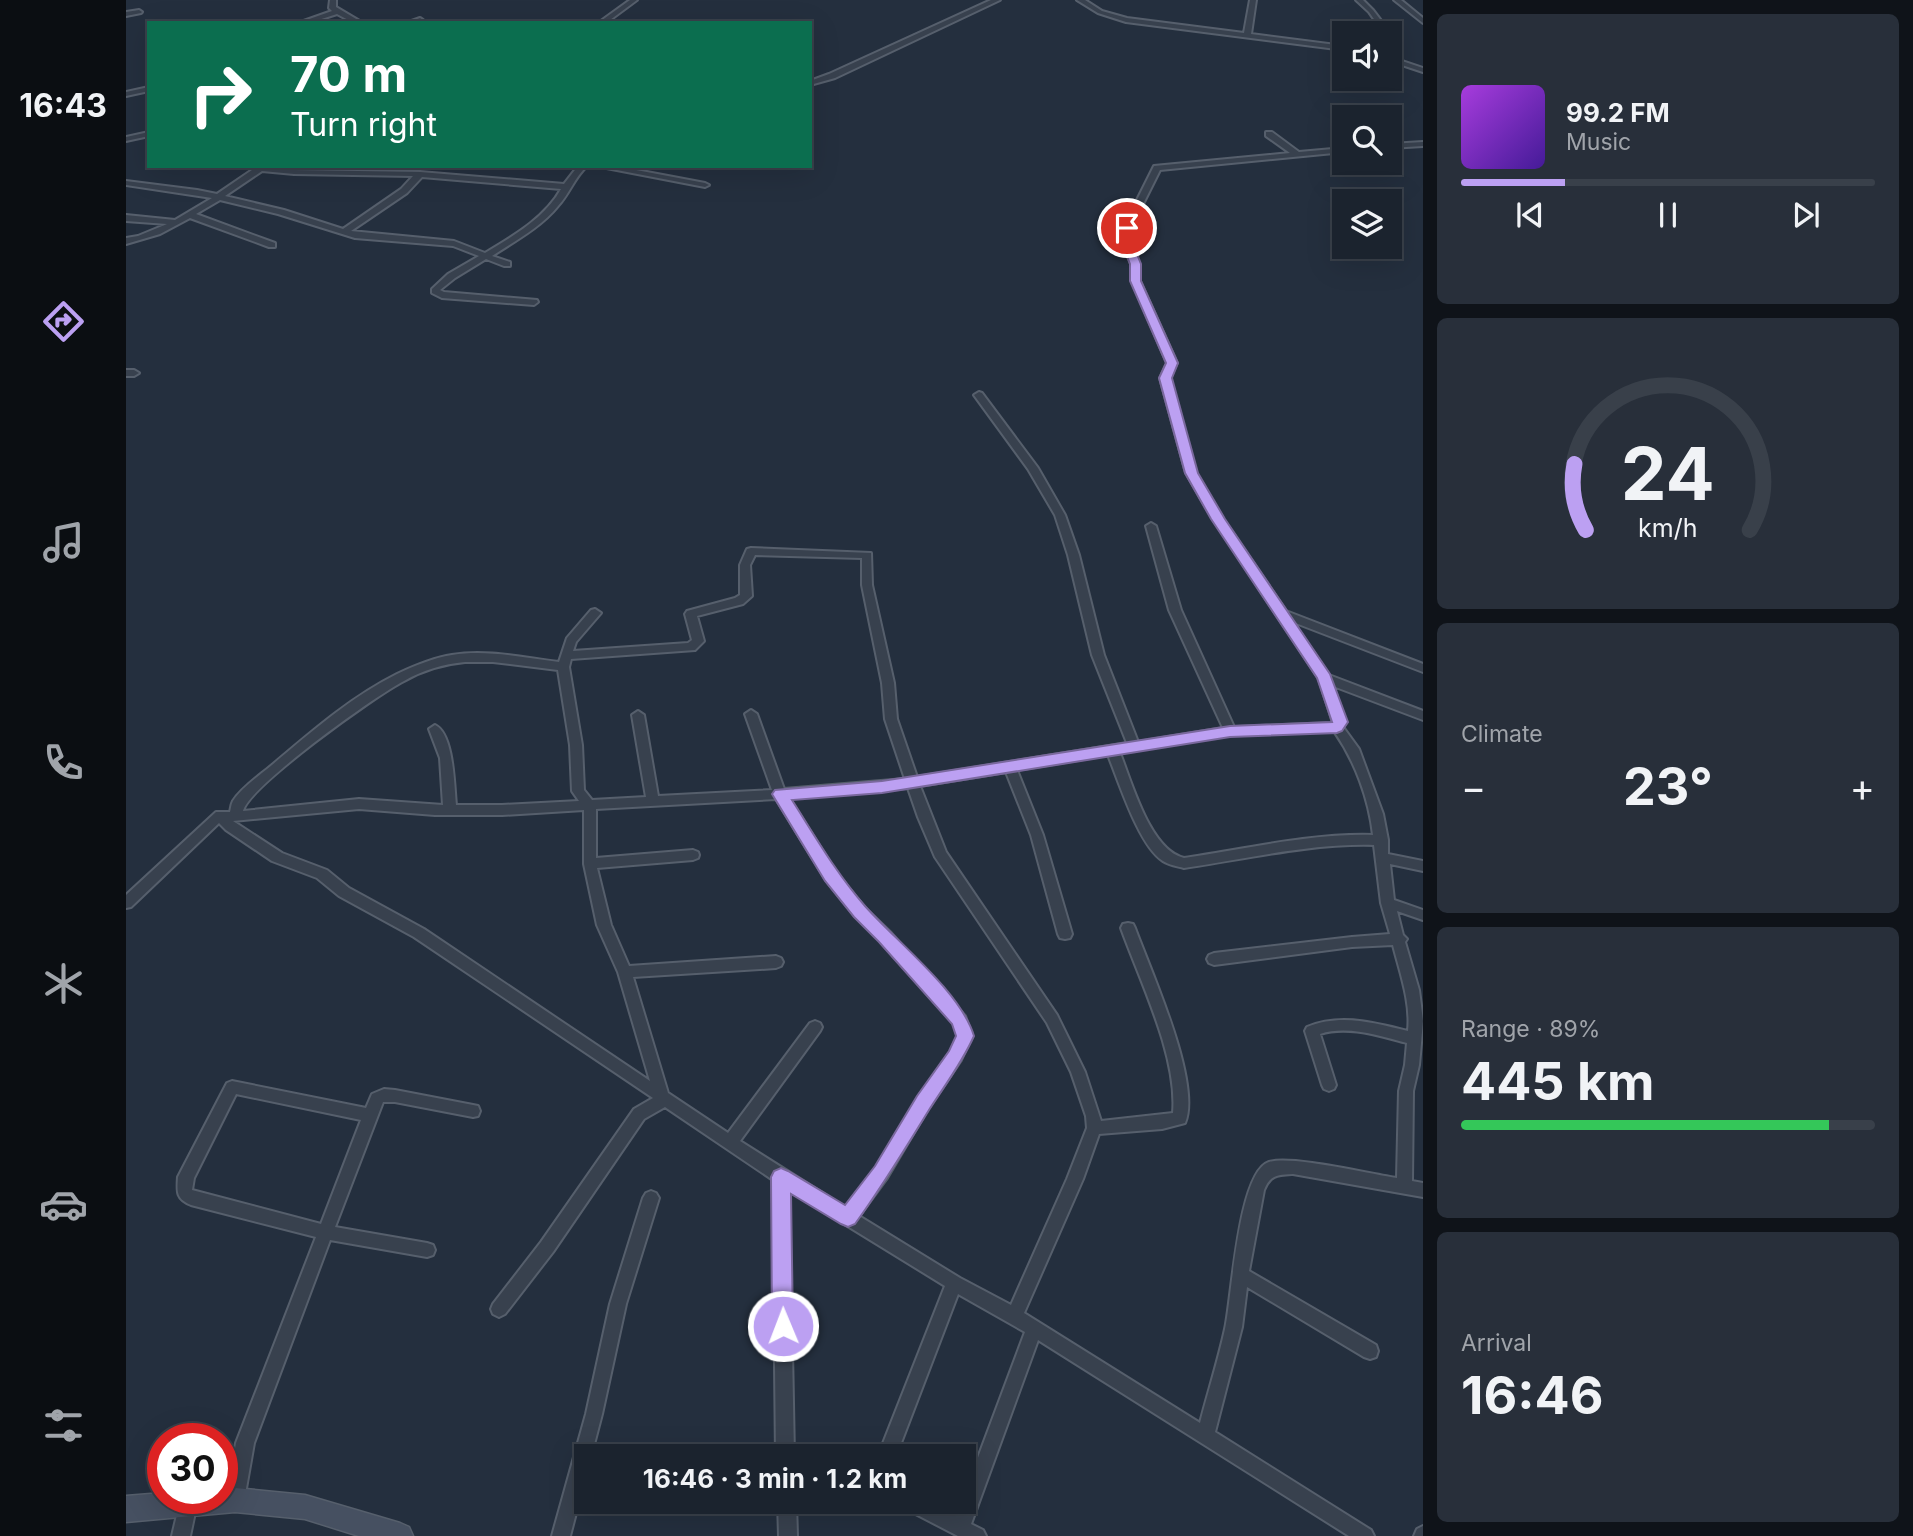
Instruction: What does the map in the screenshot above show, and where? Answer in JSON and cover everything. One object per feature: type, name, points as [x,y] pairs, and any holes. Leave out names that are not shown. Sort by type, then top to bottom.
[{"type":"street","points":[[333,0],[332,8],[335,12],[355,21]]},
{"type":"street","points":[[604,21],[634,0]]},
{"type":"street","points":[[812,82],[832,76],[997,0]]},
{"type":"street","points":[[1080,0],[1100,12],[1126,20],[1332,46]]},
{"type":"street","points":[[1247,35],[1253,0]]},
{"type":"street","points":[[1359,0],[1378,21]]},
{"type":"street","points":[[1397,0],[1423,21]]},
{"type":"street","points":[[126,14],[139,12]]},
{"type":"street","points":[[307,21],[335,12]]},
{"type":"street","points":[[1402,63],[1423,69]]},
{"type":"street","points":[[126,94],[147,89]]},
{"type":"street","points":[[126,139],[147,134]]},
{"type":"street","points":[[1269,134],[1298,155]]},
{"type":"street","points":[[1402,145],[1423,144]]},
{"type":"street","points":[[1332,151],[1157,168],[1127,228],[1125,239],[1135,264],[1136,281],[1172,363],[1166,378],[1191,473],[1218,519],[1325,677],[1340,722],[1337,727]]},
{"type":"street","points":[[126,241],[145,238],[175,222],[260,168]]},
{"type":"street","points":[[268,168],[293,172],[420,174],[567,187]]},
{"type":"street","points":[[534,302],[436,294],[435,291],[453,274],[485,256],[548,212],[580,168]]},
{"type":"street","points":[[611,168],[705,185]]},
{"type":"street","points":[[344,232],[404,191],[420,174]]},
{"type":"street","points":[[126,183],[170,187],[216,196],[371,237],[440,241],[471,249],[507,264]]},
{"type":"street","points":[[188,214],[272,245]]},
{"type":"street","points":[[126,218],[175,222]]},
{"type":"street","points":[[979,395],[1044,483],[1061,516],[1082,582],[1089,623],[1103,671],[1135,748]]},
{"type":"street","points":[[1151,526],[1175,610],[1230,731]]},
{"type":"street","points":[[235,817],[238,804],[251,789],[341,715],[400,676],[447,659],[465,657],[564,661],[691,647],[698,641],[691,614],[739,601],[746,596],[745,565],[751,551],[867,555],[867,585],[888,683],[891,719],[911,783],[940,854],[1052,1020],[1079,1072],[1093,1116],[1094,1128],[1075,1179],[1014,1316]]},
{"type":"street","points":[[1280,612],[1423,668]]},
{"type":"street","points":[[595,613],[571,641],[564,661],[576,745],[578,790],[590,806],[590,864],[604,925],[625,972],[663,1100]]},
{"type":"street","points":[[1325,677],[1423,716]]},
{"type":"street","points":[[751,714],[780,794],[831,876],[860,912],[960,1020],[965,1036],[956,1056],[924,1102],[882,1173],[848,1218]]},
{"type":"street","points":[[638,715],[653,802]]},
{"type":"street","points":[[220,815],[235,817],[359,804],[450,810],[590,806],[780,794],[911,783],[1230,731],[1337,727]]},
{"type":"street","points":[[1337,727],[1353,749],[1365,775],[1377,814],[1388,903],[1412,990],[1416,1021],[1413,1038],[1418,1066],[1405,1102],[1404,1185]]},
{"type":"street","points":[[435,729],[446,758],[450,810]]},
{"type":"street","points":[[1113,752],[1147,828],[1163,853],[1172,861],[1184,863],[1352,839],[1382,840]]},
{"type":"street","points":[[1010,767],[1037,835],[1066,934]]},
{"type":"street","points":[[126,904],[220,815]]},
{"type":"street","points":[[220,815],[230,827],[277,857],[321,874],[344,892],[419,933],[509,991],[663,1100],[731,1141],[781,1177],[954,1283],[1014,1316],[1365,1536]]},
{"type":"street","points":[[590,864],[693,856]]},
{"type":"street","points":[[1384,858],[1423,866]]},
{"type":"street","points":[[1388,903],[1423,915]]},
{"type":"street","points":[[1094,1128],[1162,1122],[1180,1118],[1182,1109],[1177,1068],[1128,928]]},
{"type":"street","points":[[1214,958],[1400,939]]},
{"type":"street","points":[[625,972],[776,962]]},
{"type":"street","points":[[1329,1085],[1312,1031],[1321,1026],[1372,1029],[1413,1038]]},
{"type":"street","points":[[731,1141],[815,1027]]},
{"type":"street","points":[[370,1115],[232,1087],[186,1177],[184,1194],[324,1232],[427,1250]]},
{"type":"street","points":[[238,1483],[245,1443],[377,1098],[384,1095],[472,1111]]},
{"type":"street","points":[[499,1309],[547,1247],[633,1122],[655,1102],[663,1100]]},
{"type":"street","points":[[1205,1436],[1234,1327],[1240,1275],[1256,1190],[1262,1176],[1271,1168],[1293,1167],[1423,1190]]},
{"type":"street","points":[[781,1177],[786,1444]]},
{"type":"street","points":[[561,1536],[594,1414],[607,1344],[651,1198]]},
{"type":"street","points":[[1240,1275],[1370,1351]]},
{"type":"street","points":[[892,1444],[954,1283]]},
{"type":"street","points":[[932,1514],[968,1533],[1034,1329]]},
{"type":"street","points":[[238,1500],[305,1507],[400,1536]]},
{"type":"street","points":[[126,1509],[147,1507]]},
{"type":"street","points":[[181,1536],[186,1514]]},
{"type":"street","points":[[787,1514],[788,1536]]},
{"type":"route","points":[[783,1326],[781,1177],[848,1218],[882,1173],[924,1102],[956,1056],[965,1036],[960,1020],[860,912],[831,876],[780,794],[882,787],[1113,752],[1230,731],[1337,727],[1340,722],[1325,677],[1266,593],[1191,473],[1166,378],[1172,363],[1136,281],[1135,264],[1125,239],[1127,228]]}]
